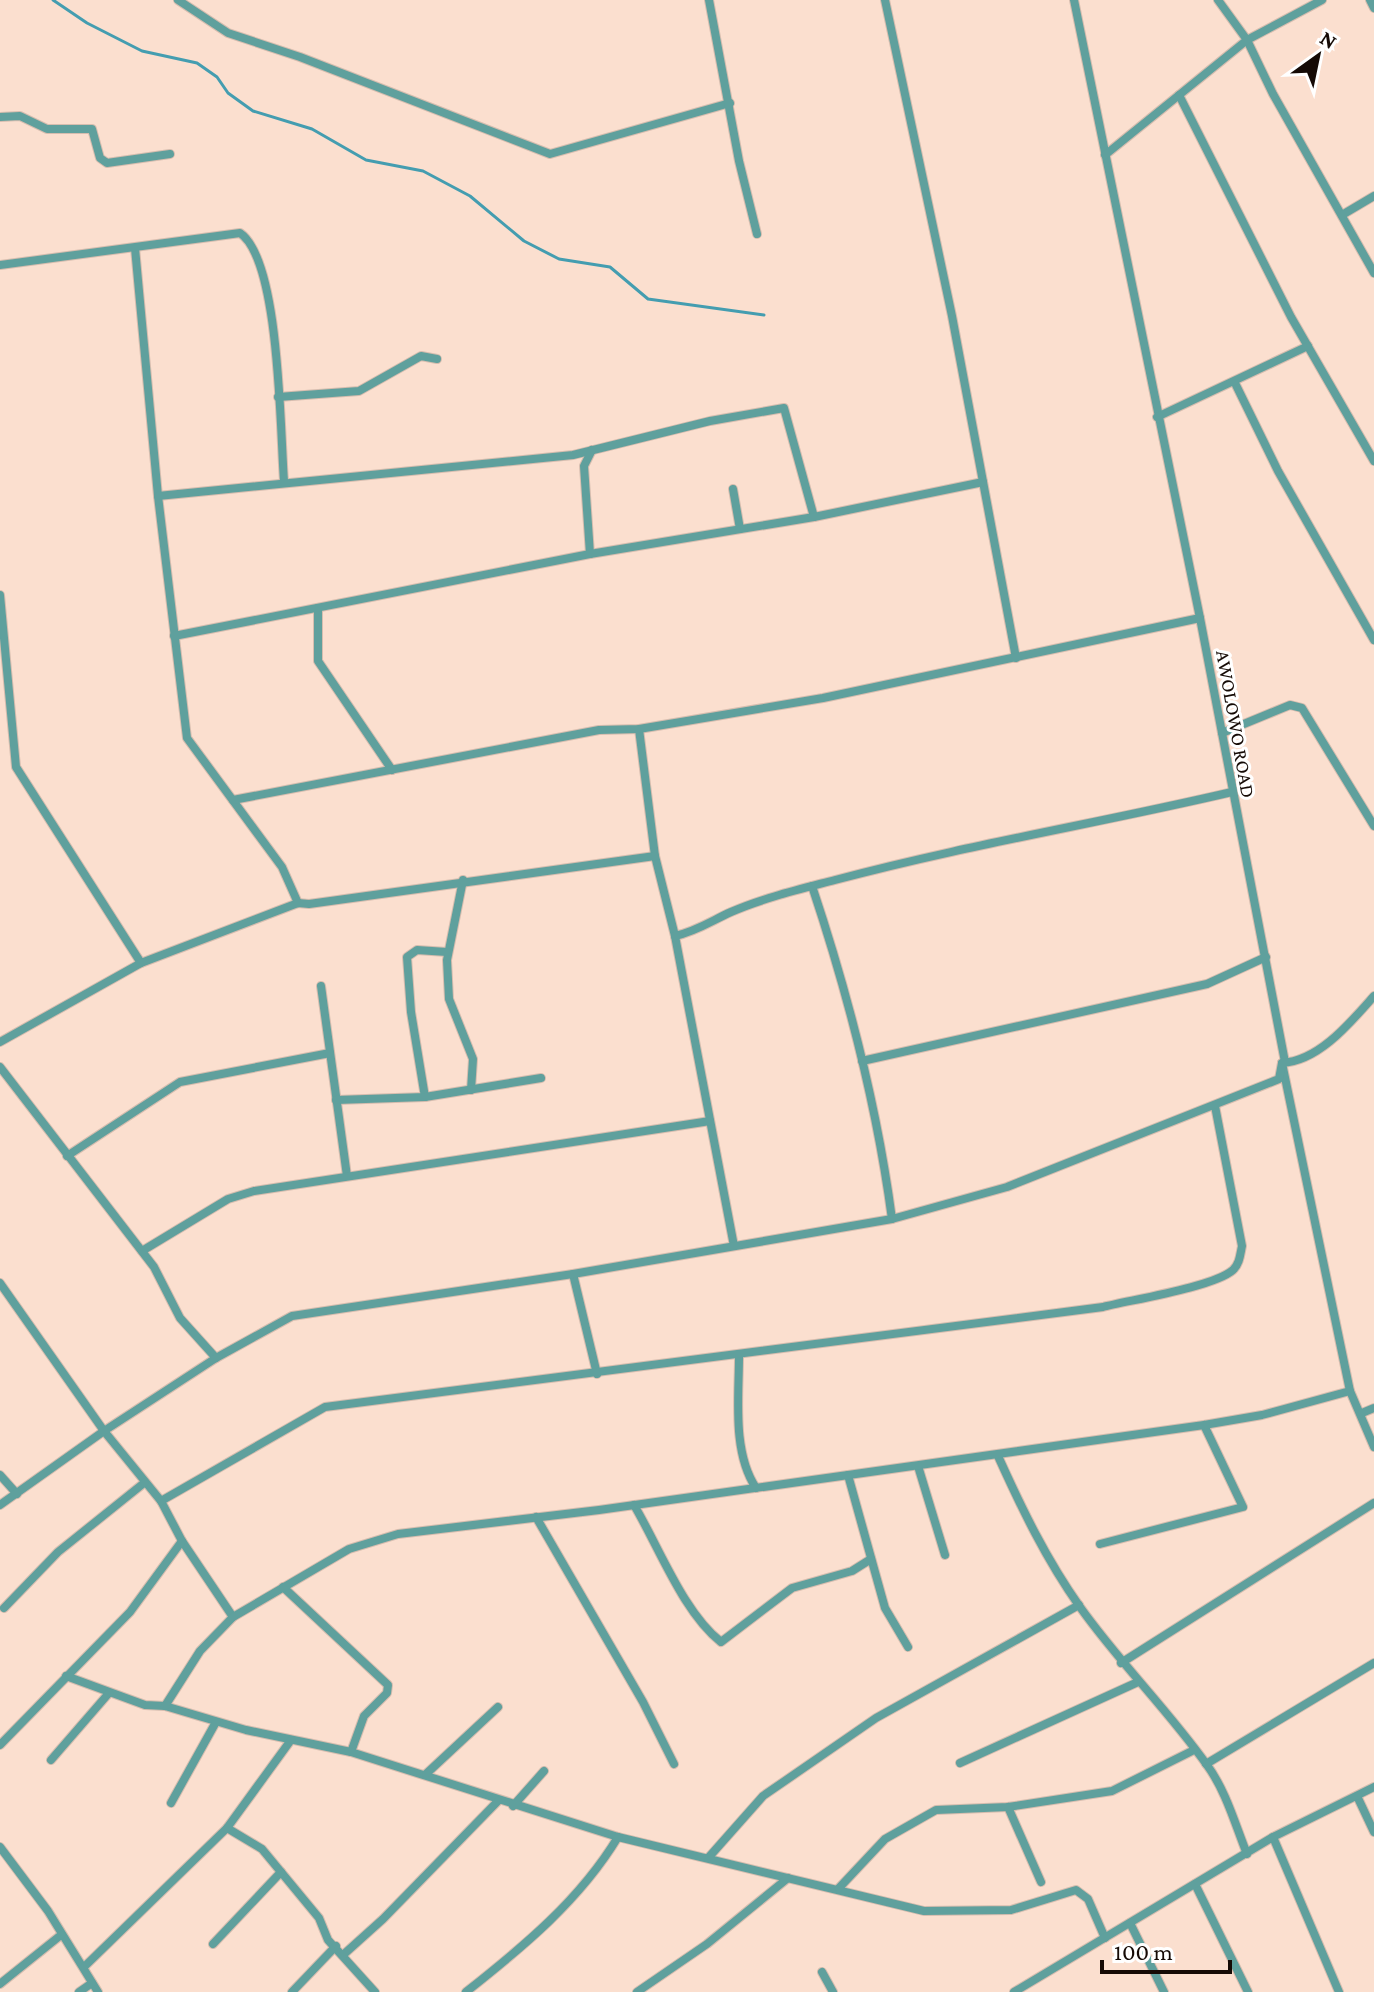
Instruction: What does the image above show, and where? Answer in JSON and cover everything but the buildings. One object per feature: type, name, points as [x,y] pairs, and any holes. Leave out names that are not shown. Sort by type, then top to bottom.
[{"type":"street","points":[[178,0],[228,33],[300,57],[550,154],[730,103]]},
{"type":"street","points":[[709,0],[739,161],[757,234]]},
{"type":"street","points":[[885,0],[1016,658]]},
{"type":"street","name":"AWOLOWO ROAD","points":[[1074,0],[1200,618],[1266,957],[1285,1062],[1282,1063],[1350,1391],[1374,1447]]},
{"type":"street","points":[[1218,0],[1247,40],[1273,94],[1374,273]]},
{"type":"street","points":[[1105,155],[1247,40],[1322,0]]},
{"type":"street","points":[[1370,0],[1374,8]]},
{"type":"street","points":[[1179,95],[1308,346],[1374,461]]},
{"type":"street","points":[[0,117],[20,116],[47,129],[92,129],[100,158],[107,163],[170,154]]},
{"type":"street","points":[[1342,215],[1374,196]]},
{"type":"street","points":[[0,265],[240,233],[250,240],[269,285],[284,481]]},
{"type":"street","points":[[135,248],[158,496],[187,738],[282,867],[298,903]]},
{"type":"street","points":[[1157,417],[1235,383],[1308,346]]},
{"type":"street","points":[[278,397],[359,391],[421,356],[437,359]]},
{"type":"street","points":[[1235,383],[1278,471],[1374,640]]},
{"type":"street","points":[[158,496],[284,481],[573,455],[710,421],[784,408],[814,517]]},
{"type":"street","points":[[590,554],[584,466],[592,450]]},
{"type":"street","points":[[573,455],[584,466]]},
{"type":"street","points":[[174,636],[590,554],[814,517],[983,482]]},
{"type":"street","points":[[733,489],[740,529]]},
{"type":"street","points":[[0,595],[16,767],[141,963]]},
{"type":"street","points":[[318,608],[318,661],[392,770]]},
{"type":"street","points":[[233,800],[599,730],[639,729],[823,698],[1200,618]]},
{"type":"street","points":[[1222,733],[1290,705],[1302,708],[1374,826]]},
{"type":"street","points":[[639,729],[655,856],[675,936],[734,1246]]},
{"type":"street","points":[[675,936],[696,931],[732,912],[812,886],[962,847],[1066,829],[1232,792]]},
{"type":"street","points":[[0,1042],[141,963],[298,903],[309,904],[463,880],[655,856]]},
{"type":"street","points":[[463,880],[447,952],[449,999],[473,1059],[471,1090]]},
{"type":"street","points":[[812,886],[840,971],[862,1061],[892,1219]]},
{"type":"street","points":[[425,1097],[411,1012],[407,957],[417,950],[447,952]]},
{"type":"street","points":[[862,1061],[1207,984],[1266,957]]},
{"type":"street","points":[[321,986],[347,1176]]},
{"type":"street","points":[[0,1505],[104,1431],[216,1358],[292,1316],[573,1274],[892,1219],[1007,1187],[1279,1079],[1282,1063],[1298,1062],[1323,1045],[1374,996]]},
{"type":"street","points":[[67,1156],[180,1082],[197,1076],[330,1053]]},
{"type":"street","points":[[0,1067],[142,1251],[180,1318],[216,1358]]},
{"type":"street","points":[[336,1100],[425,1097],[541,1078]]},
{"type":"street","points":[[161,1501],[325,1407],[1103,1307],[1210,1281],[1232,1271],[1240,1259],[1242,1246],[1215,1106]]},
{"type":"street","points":[[142,1251],[228,1199],[254,1191],[710,1121]]},
{"type":"street","points":[[573,1274],[597,1374]]},
{"type":"street","points":[[0,1283],[104,1431],[161,1501],[182,1541],[233,1617]]},
{"type":"street","points":[[739,1356],[741,1441],[749,1477],[756,1488]]},
{"type":"street","points":[[165,1706],[193,1660],[233,1617],[349,1549],[398,1534],[998,1456],[1262,1415],[1350,1391]]},
{"type":"street","points":[[1362,1413],[1374,1408]]},
{"type":"street","points":[[1100,1544],[1243,1507],[1204,1425]]},
{"type":"street","points":[[998,1456],[1035,1537],[1079,1605],[1121,1663],[1206,1764],[1222,1790],[1247,1854]]},
{"type":"street","points":[[918,1466],[945,1555]]},
{"type":"street","points":[[0,1475],[17,1494]]},
{"type":"street","points":[[848,1475],[885,1608],[908,1647]]},
{"type":"street","points":[[733,1491],[749,1477]]},
{"type":"street","points":[[4,1608],[58,1552],[144,1483]]},
{"type":"street","points":[[1121,1663],[1374,1503]]},
{"type":"street","points":[[634,1505],[663,1554],[674,1585],[721,1642],[792,1588],[852,1571],[871,1559]]},
{"type":"street","points":[[536,1517],[643,1702],[674,1764]]},
{"type":"street","points":[[0,1745],[130,1612],[182,1541]]},
{"type":"street","points":[[283,1587],[388,1685],[387,1693],[364,1716],[351,1752]]},
{"type":"street","points":[[709,1857],[763,1796],[876,1718],[1079,1605]]},
{"type":"street","points":[[1206,1764],[1374,1663]]},
{"type":"street","points":[[66,1676],[145,1705],[165,1706],[216,1722],[351,1752],[618,1837],[924,1911],[1011,1910],[1076,1890],[1088,1899],[1105,1938]]},
{"type":"street","points":[[960,1763],[1138,1682]]},
{"type":"street","points":[[51,1760],[109,1693]]},
{"type":"street","points":[[426,1774],[498,1707]]},
{"type":"street","points":[[171,1803],[216,1722]]},
{"type":"street","points":[[84,1967],[227,1828],[291,1740]]},
{"type":"street","points":[[839,1888],[885,1839],[936,1810],[1008,1807],[1112,1791],[1194,1750]]},
{"type":"street","points":[[513,1806],[544,1771]]},
{"type":"street","points":[[1014,1992],[1273,1837],[1374,1787]]},
{"type":"street","points":[[1357,1796],[1374,1832]]},
{"type":"street","points":[[343,1955],[383,1919],[498,1801]]},
{"type":"street","points":[[1008,1807],[1041,1882]]},
{"type":"street","points":[[227,1828],[262,1849],[319,1918],[328,1940],[375,1992]]},
{"type":"street","points":[[466,1992],[521,1949],[587,1884],[618,1837]]},
{"type":"street","points":[[1273,1837],[1339,1992]]},
{"type":"street","points":[[0,1847],[3,1859],[48,1911],[98,1992]]},
{"type":"street","points":[[213,1944],[281,1872]]},
{"type":"street","points":[[637,1992],[707,1944],[788,1878]]},
{"type":"street","points":[[1195,1884],[1248,1992]]},
{"type":"street","points":[[1130,1923],[1164,1992]]},
{"type":"street","points":[[0,1984],[61,1935]]},
{"type":"street","points":[[292,1992],[336,1946]]},
{"type":"street","points":[[822,1972],[833,1992]]},
{"type":"street","points":[[79,1992],[92,1983]]},
{"type":"waterway","points":[[53,0],[87,23],[142,51],[197,63],[217,77],[228,93],[253,111],[312,129],[366,160],[423,171],[470,196],[524,241],[559,259],[610,267],[648,299],[764,315]]}]
